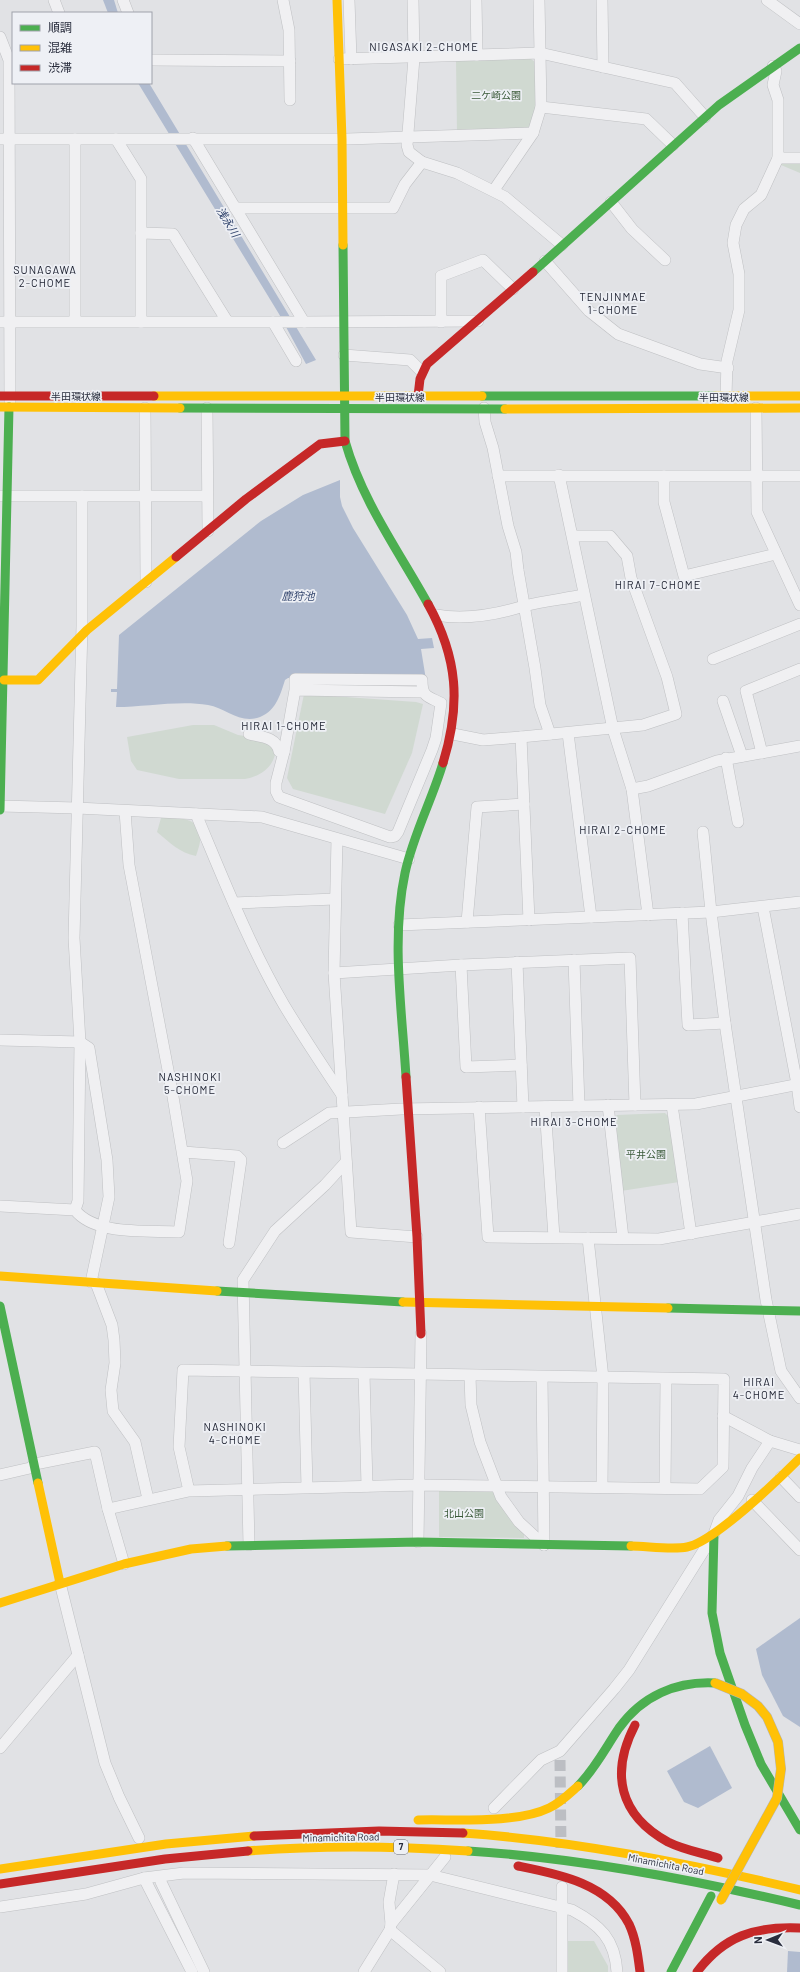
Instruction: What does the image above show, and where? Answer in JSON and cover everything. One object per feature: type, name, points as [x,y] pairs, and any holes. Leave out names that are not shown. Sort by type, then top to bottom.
[{"type":"main road","points":[[337,0],[342,139],[343,397],[345,441],[352,468],[372,509],[436,614],[448,647],[454,675],[456,698],[453,734],[448,753],[409,859],[402,888],[399,925],[399,969],[417,1237],[421,1334]]},
{"type":"main road","points":[[418,396],[421,371],[719,105],[773,66],[798,53]]},
{"type":"main road","name":"半田環状線","points":[[5,401],[418,396],[800,396]]},
{"type":"main road","points":[[0,810],[1,734],[4,680],[2,627],[5,401]]},
{"type":"main road","name":"半田環状線","points":[[5,401],[145,408],[800,408]]},
{"type":"main road","points":[[4,680],[38,680],[81,636],[246,499],[320,444],[345,441]]},
{"type":"main road","points":[[0,1276],[244,1294],[420,1303],[800,1311]]},
{"type":"main road","points":[[0,1306],[3,1334],[35,1464],[60,1583]]},
{"type":"main road","points":[[0,1603],[124,1564],[191,1549],[249,1545],[418,1542],[687,1547],[714,1534],[752,1500],[781,1477],[800,1458]]},
{"type":"main road","points":[[714,1534],[712,1613],[720,1653],[745,1725],[761,1764],[800,1830]]},
{"type":"main road","points":[[408,1821],[506,1817],[548,1808],[583,1783],[599,1762],[626,1719],[638,1707],[666,1689],[681,1684],[698,1681],[715,1683],[734,1689],[746,1695],[758,1707],[773,1727],[780,1743],[782,1761],[782,1781],[777,1798],[719,1903]]},
{"type":"main road","points":[[683,1696],[665,1700],[643,1716],[628,1736],[621,1761],[622,1785],[632,1810],[648,1830],[668,1842],[749,1867]]},
{"type":"main road","points":[[728,1701],[740,1706],[754,1721]]},
{"type":"main road","points":[[766,1795],[771,1774],[769,1750]]},
{"type":"main road","points":[[744,1837],[762,1806]]},
{"type":"main road","points":[[297,1834],[385,1822]]},
{"type":"main road","name":"Minamichita Road","points":[[0,1869],[177,1843],[297,1834],[393,1832],[535,1840],[641,1855],[694,1865],[800,1890]]},
{"type":"main road","points":[[309,1848],[332,1854],[460,1858],[503,1863],[553,1872],[573,1878],[600,1891],[620,1910],[633,1932],[638,1953],[640,1972]]},
{"type":"main road","name":"Minamichita Road","points":[[0,1884],[188,1856],[309,1848],[436,1848],[491,1851],[625,1867],[750,1892],[800,1905]]},
{"type":"main road","points":[[671,1972],[730,1862]]},
{"type":"main road","points":[[764,1871],[800,1882]]},
{"type":"main road","points":[[681,1972],[709,1920]]},
{"type":"main road","points":[[697,1972],[710,1955],[732,1938],[758,1929],[773,1927],[800,1928]]},
{"type":"street","points":[[54,0],[59,12]]},
{"type":"street","points":[[123,0],[128,12]]},
{"type":"street","points":[[283,0],[289,30],[290,100]]},
{"type":"street","points":[[349,0],[351,59]]},
{"type":"street","points":[[413,0],[414,58],[408,138],[409,152],[422,162],[457,173],[505,196],[562,245]]},
{"type":"street","points":[[476,0],[477,55]]},
{"type":"street","points":[[494,190],[533,133],[541,107],[539,0]]},
{"type":"street","points":[[602,0],[603,67]]},
{"type":"street","points":[[767,0],[800,24]]},
{"type":"street","points":[[0,37],[7,60],[5,139],[5,401]]},
{"type":"street","points":[[339,59],[414,58],[540,53],[675,83],[705,118]]},
{"type":"street","points":[[152,60],[290,61]]},
{"type":"street","points":[[726,396],[728,354],[739,310],[739,274],[733,243],[736,225],[744,209],[760,195],[778,158],[778,100],[773,85],[776,71],[773,66]]},
{"type":"street","points":[[541,107],[646,119],[673,145]]},
{"type":"street","points":[[5,139],[342,139],[533,133]]},
{"type":"street","points":[[192,138],[304,322]]},
{"type":"street","points":[[75,139],[76,321]]},
{"type":"street","points":[[116,139],[141,179],[141,322]]},
{"type":"street","points":[[778,158],[800,158]]},
{"type":"street","points":[[235,208],[393,208],[405,184],[422,162]]},
{"type":"street","points":[[611,202],[651,255],[665,260]]},
{"type":"street","points":[[142,233],[173,234],[227,321]]},
{"type":"street","points":[[440,322],[441,276],[483,260],[513,290]]},
{"type":"street","points":[[544,261],[589,311],[618,334],[700,364],[728,368]]},
{"type":"street","points":[[5,322],[478,321]]},
{"type":"street","points":[[274,322],[296,361]]},
{"type":"street","points":[[344,355],[410,360],[421,371]]},
{"type":"street","points":[[145,408],[144,496],[146,582]]},
{"type":"street","points":[[207,408],[208,531]]},
{"type":"street","points":[[484,408],[485,422],[493,448],[508,526],[516,552],[540,705],[550,734]]},
{"type":"street","points":[[756,408],[757,512],[799,601]]},
{"type":"street","points":[[498,476],[800,476]]},
{"type":"street","points":[[559,476],[613,729],[632,789],[648,915]]},
{"type":"street","points":[[664,476],[664,502],[684,576],[776,554]]},
{"type":"street","points":[[4,496],[207,496]]},
{"type":"street","points":[[75,1210],[78,1201],[80,1042],[74,938],[81,636],[82,496]]},
{"type":"street","points":[[453,734],[482,740],[613,729],[643,725],[676,714],[667,677],[632,578],[627,556],[610,536],[572,536]]},
{"type":"street","points":[[436,614],[468,617],[514,610],[524,606],[584,595]]},
{"type":"street","points":[[713,659],[800,624]]},
{"type":"street","points":[[762,753],[746,691],[800,670]]},
{"type":"street","points":[[295,679],[337,685],[379,685],[422,692],[424,695],[441,703],[443,719],[432,750],[398,832],[392,837],[384,836],[316,809],[279,797],[276,791],[276,783],[284,752],[295,690],[295,679]]},
{"type":"street","points":[[723,701],[742,756]]},
{"type":"street","points":[[568,733],[590,917]]},
{"type":"street","points":[[249,734],[271,740],[278,746],[279,751],[284,752]]},
{"type":"street","points":[[521,737],[529,920]]},
{"type":"street","points":[[632,789],[648,786],[694,768],[726,758],[800,746]]},
{"type":"street","points":[[726,758],[738,822]]},
{"type":"street","points":[[467,922],[477,807],[524,804]]},
{"type":"street","points":[[0,806],[77,808],[262,817],[409,859]]},
{"type":"street","points":[[0,1206],[75,1210],[79,1214],[103,1228],[179,1232],[187,1181],[129,865],[125,811]]},
{"type":"street","points":[[196,814],[234,903],[284,1005],[342,1095]]},
{"type":"street","points":[[703,832],[710,912],[725,1023],[768,1310],[781,1371],[800,1398]]},
{"type":"street","points":[[337,839],[334,973],[351,1232],[417,1237]]},
{"type":"street","points":[[234,903],[335,899]]},
{"type":"street","points":[[399,925],[710,912],[800,902]]},
{"type":"street","points":[[763,907],[799,1084],[800,1107]]},
{"type":"street","points":[[682,913],[688,1025],[725,1023]]},
{"type":"street","points":[[334,973],[517,962],[630,958],[635,1105]]},
{"type":"street","points":[[574,960],[579,1106]]},
{"type":"street","points":[[517,962],[523,1107]]},
{"type":"street","points":[[461,965],[466,1067],[521,1065]]},
{"type":"street","points":[[0,1040],[80,1042],[89,1048],[107,1160],[109,1197],[94,1282],[112,1325],[114,1340],[114,1362],[111,1390],[113,1411],[135,1442],[148,1499]]},
{"type":"street","points":[[283,1143],[329,1113],[408,1109],[696,1104],[799,1084]]},
{"type":"street","points":[[672,1104],[691,1234]]},
{"type":"street","points":[[608,1105],[623,1238]]},
{"type":"street","points":[[545,1107],[554,1237]]},
{"type":"street","points":[[479,1108],[488,1237],[659,1239],[800,1214]]},
{"type":"street","points":[[182,1152],[238,1156],[241,1160],[230,1243]]},
{"type":"street","points":[[249,1545],[243,1280],[246,1273],[256,1262],[276,1231],[325,1185],[346,1162]]},
{"type":"street","points":[[588,1238],[603,1378],[602,1487]]},
{"type":"street","points":[[418,1542],[421,1334]]},
{"type":"street","points":[[108,1509],[189,1491],[307,1487],[419,1485],[700,1489],[723,1467],[724,1379],[470,1376],[183,1370],[179,1447],[189,1491]]},
{"type":"street","points":[[304,1373],[307,1487]]},
{"type":"street","points":[[364,1374],[367,1486]]},
{"type":"street","points":[[470,1376],[471,1405],[480,1442],[501,1497],[513,1515],[537,1541],[544,1545]]},
{"type":"street","points":[[542,1377],[542,1486],[544,1545]]},
{"type":"street","points":[[665,1488],[666,1379]]},
{"type":"street","points":[[724,1416],[770,1441],[800,1450]]},
{"type":"street","points":[[494,1808],[541,1760],[560,1755],[629,1670],[714,1534],[719,1520],[738,1496],[752,1468],[770,1441]]},
{"type":"street","points":[[0,1475],[30,1468],[35,1464],[95,1452],[108,1509],[124,1564]]},
{"type":"street","points":[[781,1477],[800,1497]]},
{"type":"street","points":[[752,1500],[800,1550]]},
{"type":"street","points":[[60,1583],[105,1763],[119,1798],[139,1838]]},
{"type":"street","points":[[0,1748],[78,1655]]},
{"type":"street","points":[[364,1972],[391,1927],[445,1857]]},
{"type":"street","points":[[0,1907],[86,1894],[144,1878],[184,1873],[220,1872],[430,1875],[572,1910],[601,1929],[608,1939],[614,1953],[617,1972]]},
{"type":"street","points":[[394,1874],[389,1902],[391,1927],[440,1972]]},
{"type":"street","points":[[144,1878],[192,1972]]},
{"type":"street","points":[[161,1882],[204,1972]]},
{"type":"street","points":[[562,1887],[562,1971]]},
{"type":"green space","name":"二ケ崎公園","points":[[531,59],[535,62],[536,107],[530,126],[525,129],[457,131],[456,61]]},
{"type":"green space","points":[[782,162],[800,162],[800,173],[781,165]]},
{"type":"green space","points":[[304,694],[416,702],[423,704],[412,753],[385,814],[293,789],[287,778]]},
{"type":"green space","points":[[193,725],[214,725],[238,735],[258,738],[276,748],[273,760],[262,773],[245,779],[179,779],[137,770],[131,761],[127,737]]},
{"type":"green space","points":[[161,818],[179,818],[196,825],[199,829],[200,838],[196,856],[180,850],[157,832]]},
{"type":"green space","name":"平井公園","points":[[665,1113],[668,1116],[679,1182],[621,1191],[614,1118],[617,1115]]},
{"type":"green space","name":"北山公園","points":[[439,1490],[492,1491],[496,1494],[524,1531],[524,1538],[439,1537]]},
{"type":"green space","points":[[567,1941],[594,1941],[608,1966],[608,1972],[565,1972]]},
{"type":"water","points":[[103,0],[114,0],[118,12],[108,12]]},
{"type":"water","name":"浅永川","points":[[139,84],[150,84],[316,360],[306,364],[279,314]]},
{"type":"water","name":"鹿狩池","points":[[340,480],[340,497],[342,506],[353,528],[407,615],[418,639],[432,638],[434,648],[421,649],[427,686],[293,684],[293,678],[288,678],[285,680],[279,698],[272,708],[263,716],[250,719],[238,717],[208,705],[186,703],[116,707],[117,692],[111,692],[111,689],[117,689],[119,635],[261,521],[303,495]]},
{"type":"water","points":[[800,1618],[800,1727],[783,1716],[762,1675],[756,1649]]},
{"type":"water","points":[[710,1746],[732,1788],[698,1808],[684,1802],[667,1771]]},
{"type":"water","points":[[788,1951],[800,1952],[800,1972],[787,1972]]},
{"type":"tunnel","points":[[560,1760],[561,1848]]},
{"type":"traffic: fast","points":[[533,272],[719,105],[800,48]]},
{"type":"traffic: fast","points":[[343,245],[345,441],[352,463],[371,505],[428,604]]},
{"type":"traffic: fast","points":[[482,396],[715,396]]},
{"type":"traffic: fast","points":[[0,810],[9,407]]},
{"type":"traffic: fast","points":[[180,408],[505,409]]},
{"type":"traffic: fast","points":[[406,1077],[398,949],[401,898],[408,859],[443,763]]},
{"type":"traffic: fast","points":[[217,1291],[403,1302]]},
{"type":"traffic: fast","points":[[0,1306],[38,1483]]},
{"type":"traffic: fast","points":[[668,1308],[800,1311]]},
{"type":"traffic: fast","points":[[714,1534],[712,1613],[720,1653],[745,1725],[761,1764],[800,1830]]},
{"type":"traffic: fast","points":[[227,1546],[418,1542],[631,1546]]},
{"type":"traffic: fast","points":[[578,1786],[595,1765],[619,1728],[638,1707],[649,1699],[674,1688],[701,1683],[715,1683]]},
{"type":"traffic: fast","points":[[468,1851],[510,1854],[594,1864],[677,1878],[800,1905]]},
{"type":"traffic: fast","points":[[671,1972],[711,1896]]},
{"type":"traffic: slow","points":[[337,0],[342,139],[343,245]]},
{"type":"traffic: slow","points":[[154,396],[482,396]]},
{"type":"traffic: slow","points":[[715,396],[800,396]]},
{"type":"traffic: slow","points":[[0,407],[180,408]]},
{"type":"traffic: slow","points":[[505,409],[800,408]]},
{"type":"traffic: slow","points":[[4,680],[38,680],[87,630],[176,557]]},
{"type":"traffic: slow","points":[[0,1276],[217,1291]]},
{"type":"traffic: slow","points":[[403,1302],[668,1308]]},
{"type":"traffic: slow","points":[[631,1546],[681,1548],[699,1543],[746,1508],[800,1458]]},
{"type":"traffic: slow","points":[[38,1483],[60,1583]]},
{"type":"traffic: slow","points":[[0,1603],[124,1564],[191,1549],[227,1546]]},
{"type":"traffic: slow","points":[[715,1683],[742,1694],[758,1706],[767,1717],[778,1742],[781,1769],[777,1798],[721,1900]]},
{"type":"traffic: slow","points":[[418,1820],[503,1819],[535,1813],[553,1806],[578,1786]]},
{"type":"traffic: slow","points":[[463,1833],[548,1841],[633,1854],[800,1890]]},
{"type":"traffic: slow","points":[[0,1869],[166,1844],[254,1836]]},
{"type":"traffic: slow","points":[[248,1851],[358,1847],[468,1851]]},
{"type":"traffic: jam","points":[[418,396],[420,379],[427,364],[533,272]]},
{"type":"traffic: jam","points":[[0,396],[154,396]]},
{"type":"traffic: jam","points":[[176,557],[246,499],[320,444],[345,441]]},
{"type":"traffic: jam","points":[[428,604],[446,643],[454,682],[452,721],[449,741],[443,763]]},
{"type":"traffic: jam","points":[[406,1077],[417,1237],[421,1334]]},
{"type":"traffic: jam","points":[[635,1725],[627,1743],[623,1760],[622,1776],[624,1791],[629,1806],[651,1831],[668,1842],[718,1858]]},
{"type":"traffic: jam","points":[[254,1836],[379,1831],[463,1833]]},
{"type":"traffic: jam","points":[[0,1884],[165,1859],[248,1851]]},
{"type":"traffic: jam","points":[[518,1866],[565,1877],[595,1890],[608,1899],[620,1910],[629,1924],[635,1942],[640,1972]]},
{"type":"traffic: jam","points":[[697,1972],[718,1950],[742,1936],[769,1929],[800,1928]]},
{"type":"district","name":"NIGASAKI 2-CHOME","points":[[424,47]]},
{"type":"district","name":"SUNAGAWA 2-CHOME","points":[[45,276]]},
{"type":"district","name":"TENJINMAE 1-CHOME","points":[[613,303]]},
{"type":"district","name":"HIRAI 7-CHOME","points":[[658,585]]},
{"type":"district","name":"HIRAI 1-CHOME","points":[[284,726]]},
{"type":"district","name":"HIRAI 2-CHOME","points":[[623,830]]},
{"type":"district","name":"NASHINOKI 5-CHOME","points":[[190,1083]]},
{"type":"district","name":"HIRAI 3-CHOME","points":[[574,1122]]},
{"type":"district","name":"HIRAI 4-CHOME","points":[[759,1388]]},
{"type":"district","name":"NASHINOKI 4-CHOME","points":[[235,1433]]}]
